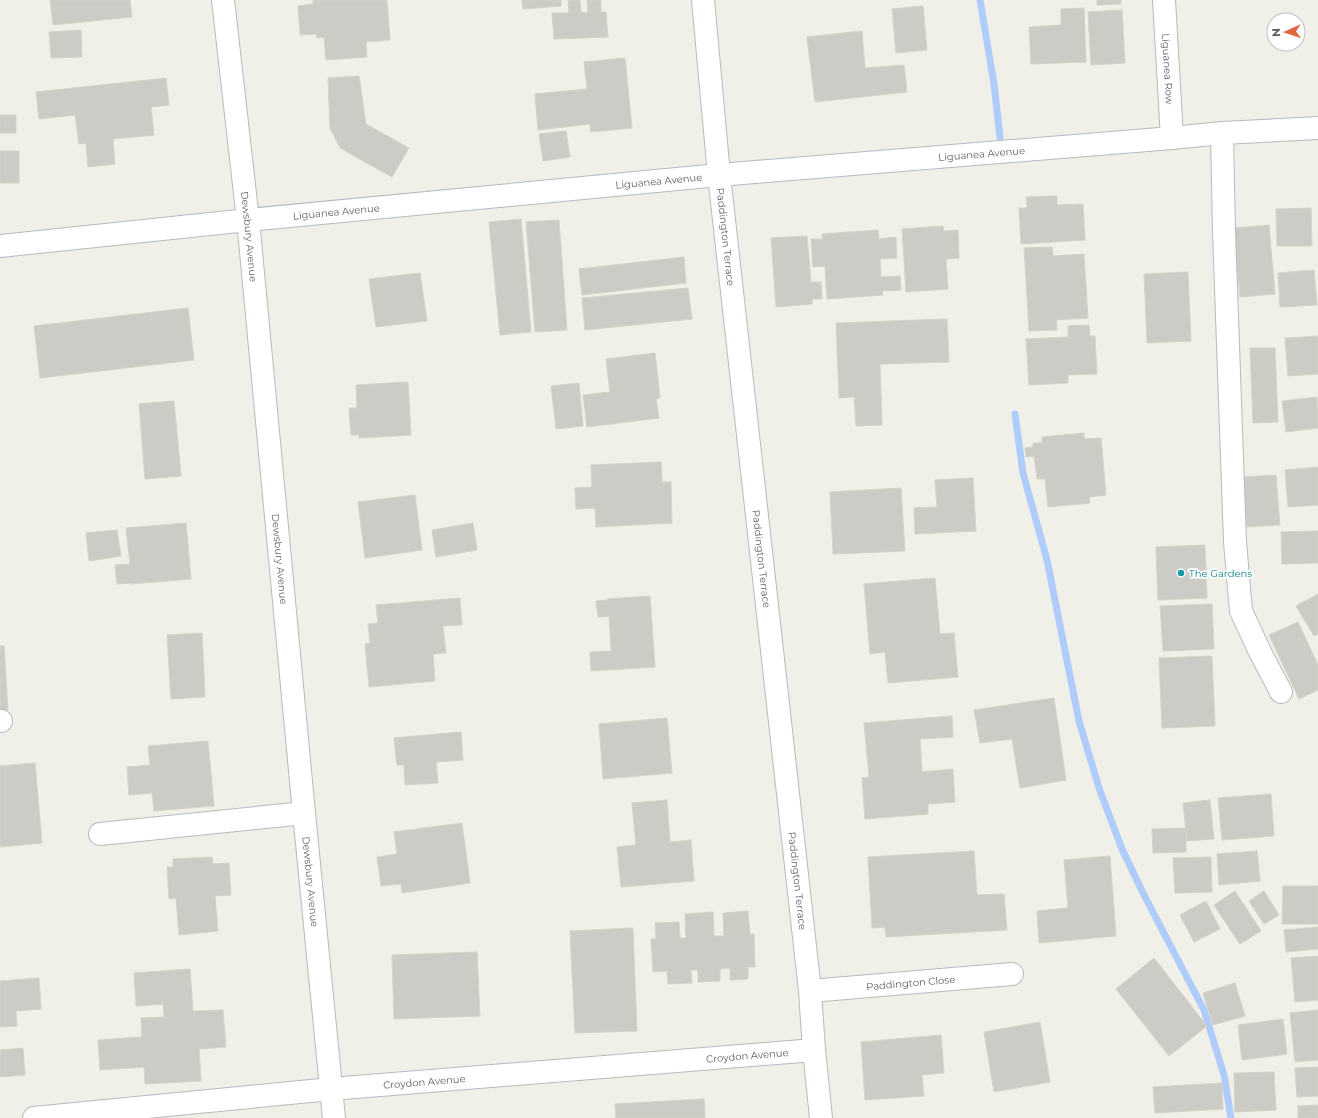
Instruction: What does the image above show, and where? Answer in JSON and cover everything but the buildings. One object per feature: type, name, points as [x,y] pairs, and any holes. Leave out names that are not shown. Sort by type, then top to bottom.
[{"type":"street","name":"Dewsbury Avenue","points":[[223,0],[248,220],[334,1118]]},
{"type":"street","name":"Paddington Terrace","points":[[703,0],[719,175],[810,990],[821,1118]]},
{"type":"street","name":"Liguanea Row","points":[[1164,0],[1172,138]]},
{"type":"street","name":"Liguanea Avenue","points":[[0,246],[248,220],[719,175],[1222,133],[1318,128]]},
{"type":"street","points":[[1222,133],[1235,542],[1241,611],[1281,692]]},
{"type":"street","points":[[100,834],[304,813]]},
{"type":"street","name":"Paddington Close","points":[[810,990],[1012,974]]},
{"type":"street","name":"Croydon Avenue","points":[[34,1118],[332,1089],[814,1050]]},
{"type":"waterway","points":[[980,0],[994,84],[1000,137]]},
{"type":"waterway","points":[[1015,414],[1023,473],[1047,560],[1079,721],[1100,791],[1122,849],[1144,895],[1204,1010],[1224,1075],[1231,1118]]},
{"type":"place","name":"The Gardens","points":[[1181,573]]}]
